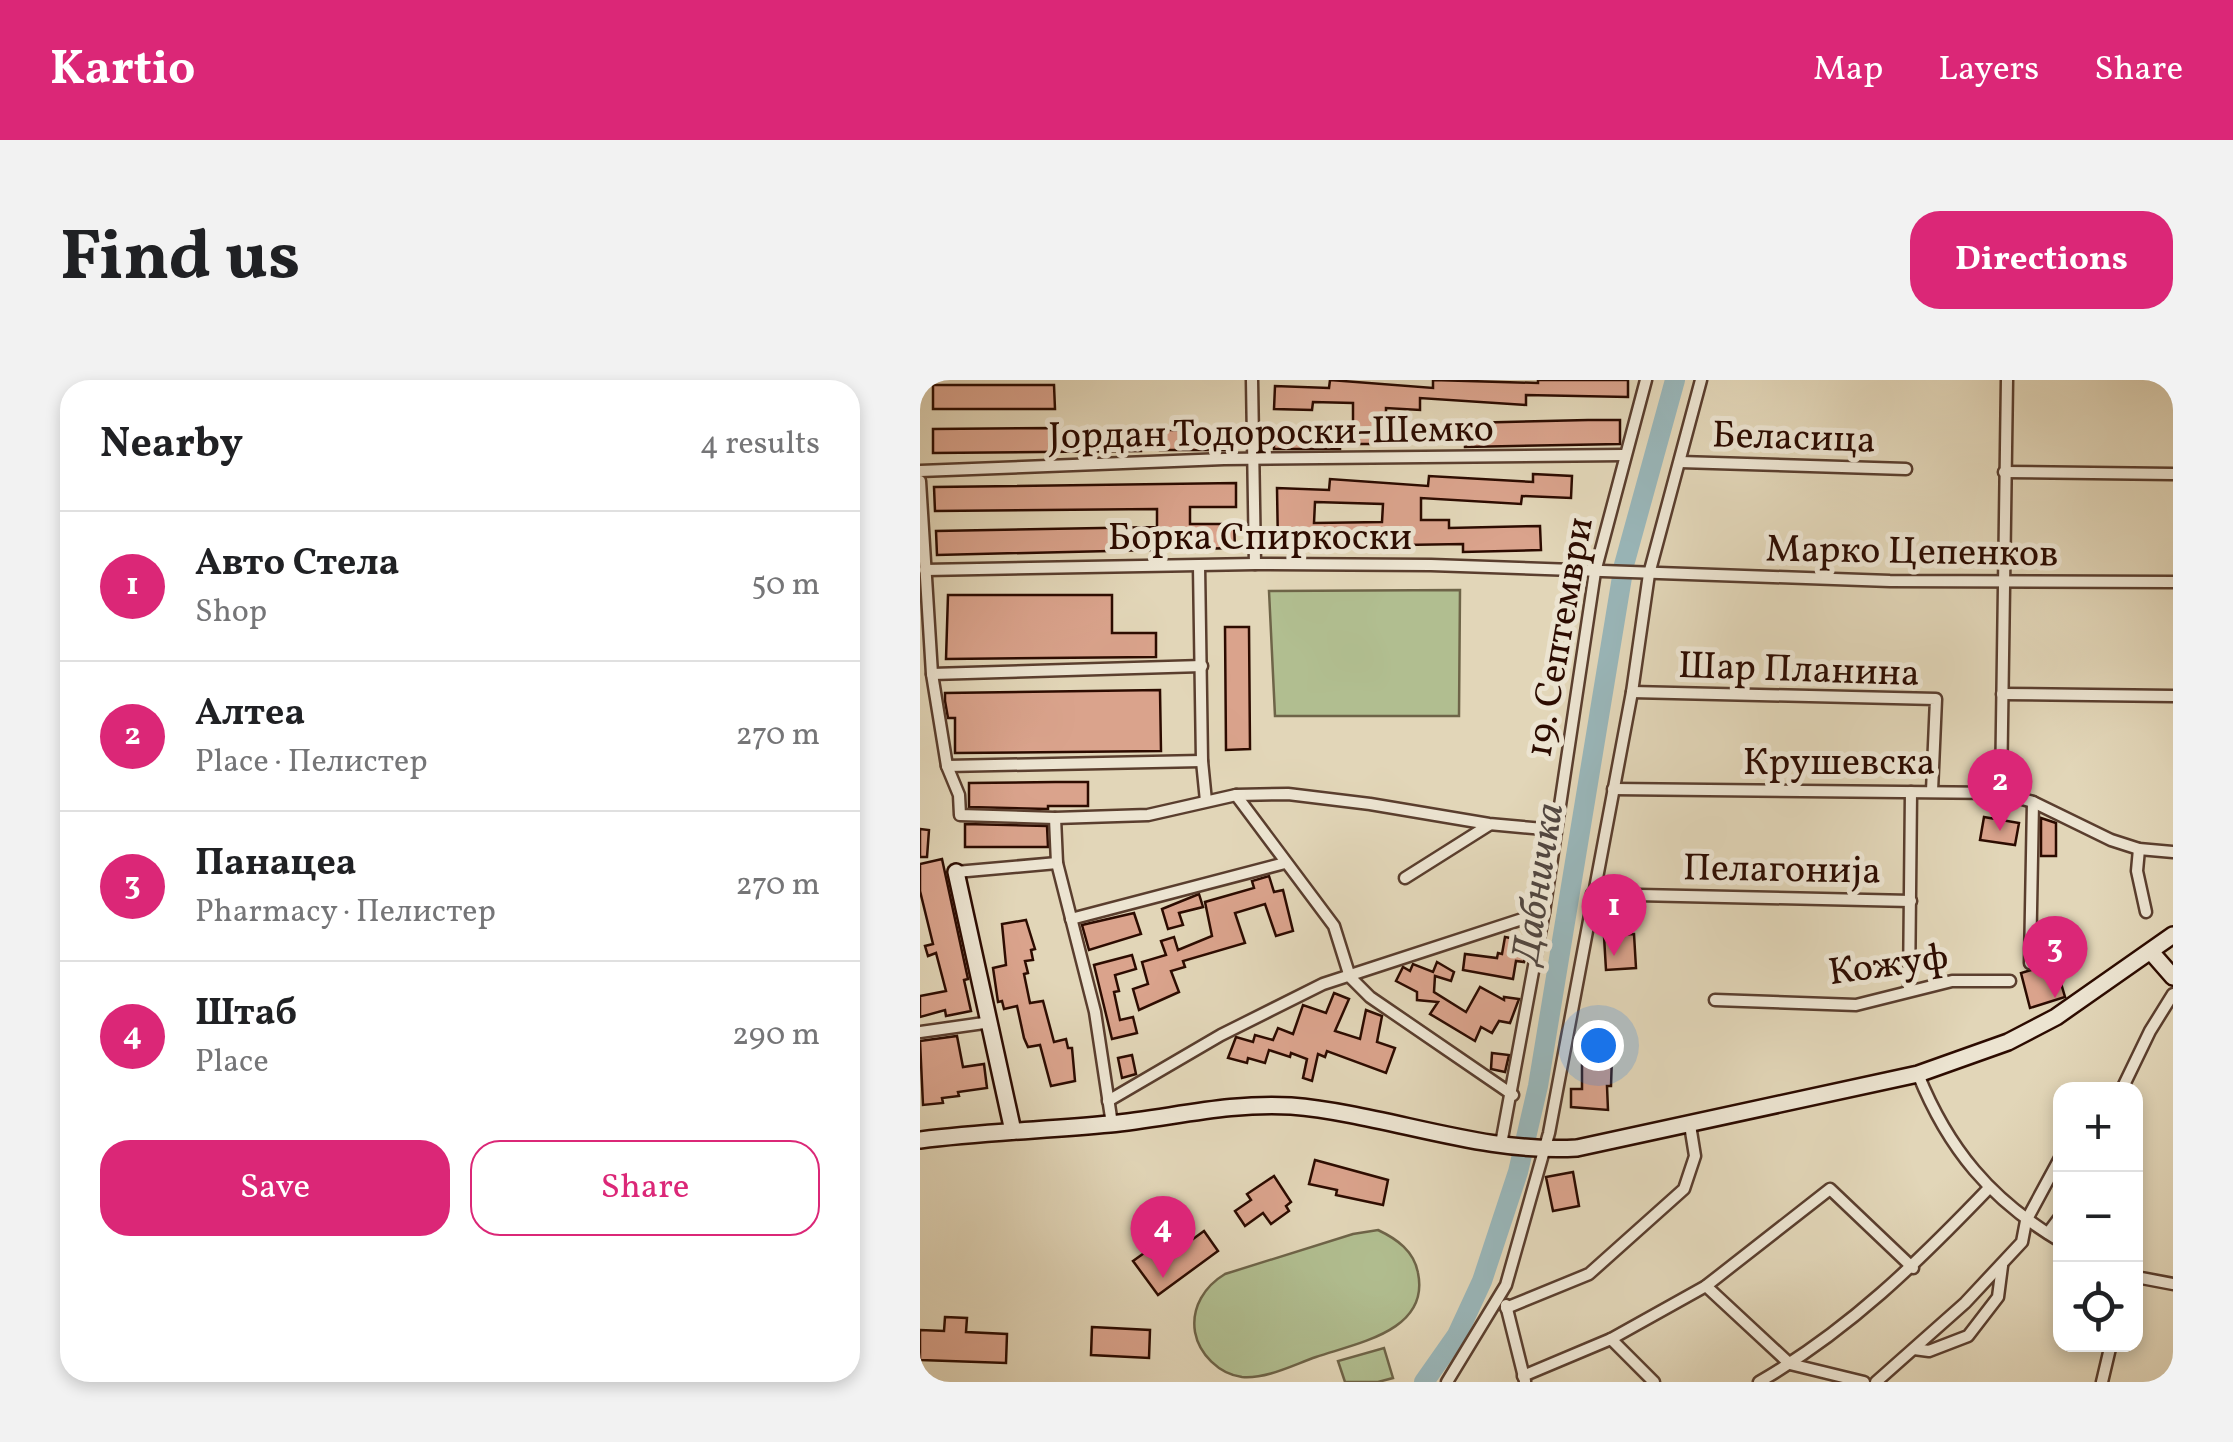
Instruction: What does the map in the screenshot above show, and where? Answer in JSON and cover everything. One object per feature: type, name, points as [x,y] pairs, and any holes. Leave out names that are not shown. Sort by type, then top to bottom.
[{"type":"main road","points":[[956,872],[1013,1132]]},
{"type":"main road","points":[[920,1140],[1112,1124],[1256,1104],[1340,1111],[1544,1150],[1576,1148],[1918,1074],[2008,1042],[2056,1017],[2152,953],[2173,934]]},
{"type":"main road","points":[[2152,953],[2173,977]]},
{"type":"street","points":[[1252,380],[1255,564]]},
{"type":"street","name":"19. Септември","points":[[1502,1144],[1544,912],[1595,572],[1646,380]]},
{"type":"street","points":[[1447,1382],[1502,1293],[1554,1114],[1632,692],[1649,574],[1701,380]]},
{"type":"street","points":[[2001,794],[2006,380]]},
{"type":"street","name":"Јордан Тодороски-Шемко","points":[[920,470],[1254,459],[1624,455]]},
{"type":"street","name":"Беласица","points":[[1680,462],[1906,469]]},
{"type":"street","points":[[2004,472],[2173,474]]},
{"type":"street","points":[[920,481],[932,674],[947,766],[958,795],[960,815],[1148,816],[1236,795],[1288,794],[1554,830]]},
{"type":"street","name":"Борка Спиркоски","points":[[925,570],[1255,564],[1431,565],[1649,574]]},
{"type":"street","points":[[1199,566],[1206,801]]},
{"type":"street","name":"Марко Цепенков","points":[[1649,574],[2173,582]]},
{"type":"street","points":[[932,674],[1202,666]]},
{"type":"street","name":"Шар Планина","points":[[1632,692],[1936,699],[1932,790]]},
{"type":"street","points":[[2002,694],[2173,696]]},
{"type":"street","points":[[947,766],[1202,761]]},
{"type":"street","name":"Крушевска","points":[[1614,789],[1932,790],[2001,794],[2033,802],[2091,833],[2139,848],[2173,852]]},
{"type":"street","points":[[1909,990],[1911,792]]},
{"type":"street","points":[[1236,795],[1334,926],[1350,976],[1370,997],[1513,1095]]},
{"type":"street","points":[[2030,963],[2033,802]]},
{"type":"street","points":[[1055,818],[1057,863],[1095,1012],[1112,1124]]},
{"type":"street","points":[[1405,878],[1490,824]]},
{"type":"street","points":[[2139,848],[2137,871],[2146,912]]},
{"type":"street","points":[[956,872],[1057,863]]},
{"type":"street","points":[[1072,920],[1285,863]]},
{"type":"street","name":"Пелагонија","points":[[1592,894],[1912,901]]},
{"type":"street","points":[[1108,1101],[1221,1035],[1323,984],[1544,912]]},
{"type":"street","name":"Кожуф","points":[[1716,1000],[1856,1005],[1952,981],[2010,981]]},
{"type":"street","points":[[2126,1082],[2150,1030],[2173,994]]},
{"type":"street","points":[[920,1032],[990,1022]]},
{"type":"street","points":[[2131,1073],[2131,1082]]},
{"type":"street","points":[[1918,1074],[1942,1125],[1989,1188],[2026,1221],[2053,1236]]},
{"type":"street","points":[[1506,1308],[1589,1274],[1684,1188],[1695,1156],[1690,1125]]},
{"type":"street","points":[[1876,1382],[2022,1242],[2026,1221],[2053,1171]]},
{"type":"street","points":[[1760,1382],[1851,1320],[1913,1268],[1989,1188]]},
{"type":"street","points":[[1502,1293],[1524,1379],[1611,1339],[1706,1286],[1830,1189],[1913,1268]]},
{"type":"street","points":[[2048,1233],[2053,1226]]},
{"type":"street","points":[[1914,1348],[1929,1350],[1968,1336],[1998,1297],[2002,1265]]},
{"type":"street","points":[[2143,1278],[2173,1284]]},
{"type":"street","points":[[1706,1286],[1790,1364],[1864,1382]]},
{"type":"street","points":[[1611,1339],[1654,1382]]},
{"type":"street","points":[[2102,1382],[2109,1352]]},
{"type":"green space","points":[[1460,590],[1459,716],[1275,716],[1269,591]]},
{"type":"green space","points":[[1378,1230],[1404,1247],[1418,1273],[1419,1293],[1413,1309],[1387,1332],[1261,1376],[1234,1375],[1206,1355],[1197,1340],[1195,1314],[1201,1298],[1218,1279],[1353,1234]]},
{"type":"green space","points":[[1384,1348],[1393,1378],[1345,1382],[1338,1361]]},
{"type":"building","points":[[1330,380],[1433,388],[1433,380],[1628,380],[1628,397],[1526,395],[1526,405],[1420,398],[1420,410],[1386,408],[1386,444],[1274,449],[1274,429],[1353,429],[1353,403],[1313,402],[1312,410],[1274,409],[1275,386],[1329,388]]},
{"type":"building","points":[[933,385],[1054,385],[1055,409],[933,409]]},
{"type":"building","points":[[1620,420],[1620,444],[1465,447],[1465,423]]},
{"type":"building","points":[[933,429],[1141,432],[1141,451],[933,453]]},
{"type":"building","points":[[1159,430],[1229,430],[1230,450],[1160,450]]},
{"type":"building","points":[[1533,474],[1572,476],[1571,498],[1522,496],[1521,504],[1421,498],[1421,520],[1449,520],[1449,528],[1540,526],[1541,550],[1463,552],[1463,544],[1278,547],[1277,488],[1329,490],[1330,479],[1428,486],[1429,476],[1533,482]],"holes":[[[1315,502],[1383,504],[1382,522],[1314,523]]]},
{"type":"building","points":[[1236,483],[1236,507],[1190,507],[1190,524],[1234,524],[1235,548],[937,555],[936,531],[1157,527],[1157,509],[935,511],[934,487]]},
{"type":"building","points":[[948,595],[1112,595],[1112,633],[1156,633],[1156,657],[946,659]]},
{"type":"building","points":[[1225,627],[1249,627],[1250,749],[1226,750]]},
{"type":"building","points":[[1160,690],[1161,751],[955,753],[955,718],[948,718],[945,701],[945,693]]},
{"type":"building","points":[[1088,782],[1088,806],[969,807],[969,783]]},
{"type":"building","points":[[1984,817],[2019,823],[2015,845],[1980,840]]},
{"type":"building","points":[[2041,818],[2056,823],[2056,856],[2041,856]]},
{"type":"building","points":[[965,824],[1047,826],[1048,847],[965,847]]},
{"type":"building","points":[[920,829],[929,830],[927,857],[920,857]]},
{"type":"building","points":[[942,859],[968,979],[964,980],[971,1011],[946,1016],[945,1010],[920,1017],[920,996],[946,991],[936,953],[928,956],[925,946],[933,944],[920,891],[920,864]]},
{"type":"building","points":[[1269,876],[1274,892],[1283,890],[1293,931],[1276,936],[1265,904],[1235,913],[1245,943],[1183,961],[1185,967],[1171,971],[1179,992],[1139,1010],[1133,989],[1148,984],[1142,962],[1166,955],[1161,941],[1174,937],[1178,950],[1212,936],[1205,902],[1254,888],[1252,881]]},
{"type":"building","points":[[1199,894],[1203,907],[1179,913],[1183,925],[1168,929],[1162,909]]},
{"type":"building","points":[[1134,913],[1141,934],[1089,950],[1082,925]]},
{"type":"building","points":[[1026,920],[1035,949],[1031,950],[1033,960],[1025,961],[1030,1003],[1043,1001],[1054,1042],[1066,1039],[1068,1048],[1072,1048],[1075,1081],[1051,1086],[1040,1045],[1028,1047],[1024,1038],[1017,1006],[1004,1009],[1002,1001],[998,1002],[993,968],[1006,965],[1002,924]]},
{"type":"building","points":[[1634,934],[1636,968],[1606,970],[1604,936]]},
{"type":"building","points":[[1505,937],[1528,941],[1524,962],[1516,961],[1513,979],[1463,970],[1465,954],[1497,958],[1498,953],[1502,954]]},
{"type":"building","points":[[1132,955],[1136,969],[1115,975],[1119,991],[1114,992],[1120,1020],[1133,1017],[1137,1033],[1112,1039],[1094,965]]},
{"type":"building","points":[[1437,962],[1454,972],[1451,981],[1435,976],[1434,992],[1466,1012],[1480,987],[1504,1000],[1519,999],[1510,1023],[1499,1021],[1492,1033],[1481,1027],[1475,1041],[1430,1014],[1438,1002],[1417,1000],[1417,992],[1396,981],[1403,967],[1410,971],[1413,964],[1433,972]]},
{"type":"building","points":[[2055,963],[2065,997],[2030,1008],[2021,973]]},
{"type":"building","points":[[1334,993],[1349,999],[1335,1031],[1360,1039],[1366,1010],[1382,1016],[1377,1042],[1395,1048],[1386,1073],[1327,1051],[1325,1057],[1318,1054],[1312,1081],[1303,1078],[1307,1059],[1291,1053],[1290,1057],[1269,1050],[1265,1063],[1228,1058],[1236,1037],[1253,1042],[1255,1035],[1273,1040],[1278,1028],[1293,1034],[1303,1005],[1326,1013]]},
{"type":"building","points":[[957,1036],[963,1067],[984,1064],[987,1088],[958,1092],[959,1096],[942,1098],[943,1103],[923,1105],[920,1041]]},
{"type":"building","points":[[1597,1044],[1616,1045],[1611,1086],[1607,1086],[1608,1110],[1571,1107],[1571,1089],[1582,1089],[1582,1052],[1597,1052]]},
{"type":"building","points":[[1492,1053],[1509,1055],[1505,1072],[1491,1069]]},
{"type":"building","points":[[1132,1055],[1136,1074],[1122,1078],[1118,1058]]},
{"type":"building","points":[[1315,1160],[1388,1180],[1383,1205],[1336,1195],[1337,1190],[1309,1184]]},
{"type":"building","points":[[1573,1172],[1579,1206],[1553,1211],[1546,1177]]},
{"type":"building","points":[[1274,1176],[1291,1202],[1286,1206],[1289,1211],[1271,1224],[1263,1213],[1245,1226],[1235,1211],[1251,1200],[1247,1194]]},
{"type":"building","points":[[1204,1231],[1218,1251],[1158,1295],[1133,1261],[1161,1241],[1171,1255]]},
{"type":"building","points":[[945,1317],[967,1318],[966,1332],[1007,1334],[1006,1363],[920,1360],[920,1330],[944,1331]]},
{"type":"building","points":[[1092,1327],[1150,1330],[1149,1358],[1091,1355]]},
{"type":"waterway","name":"Дабничка","points":[[1424,1382],[1457,1335],[1482,1281],[1518,1172],[1538,1086],[1624,565],[1675,380]]},
{"type":"place","name":"Алтеа","points":[[2000,831]]},
{"type":"place","name":"Авто Стела","points":[[1614,956]]},
{"type":"place","name":"Панацеа","points":[[2055,998]]},
{"type":"place","name":"Штаб","points":[[1163,1278]]}]
